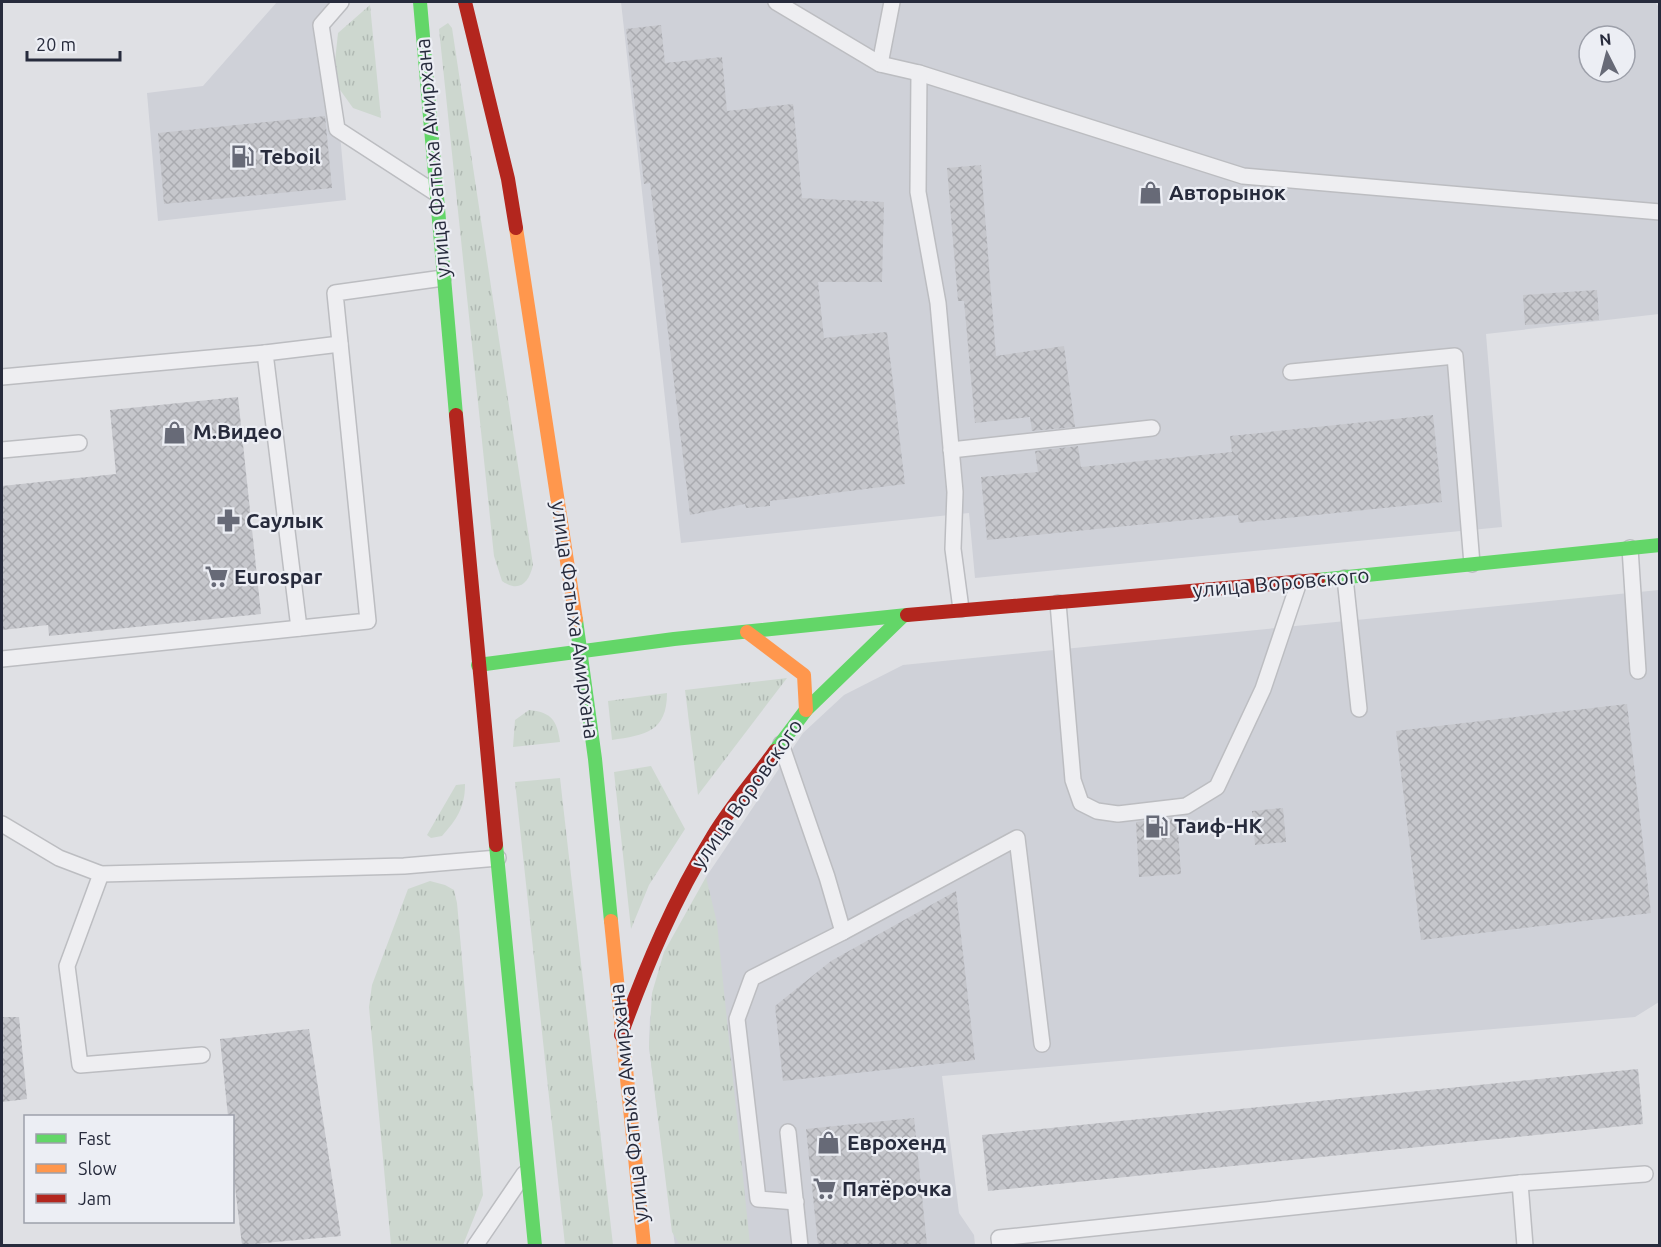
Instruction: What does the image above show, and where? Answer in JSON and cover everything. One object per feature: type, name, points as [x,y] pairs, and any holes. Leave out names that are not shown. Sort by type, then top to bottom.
[{"type":"main road","name":"улица Фатыха Амирхана","points":[[420,2],[478,665],[535,1245]]},
{"type":"main road","name":"улица Фатыха Амирхана","points":[[465,2],[508,179],[581,652],[595,759],[621,1035],[644,1245]]},
{"type":"main road","name":"улица Воровского","points":[[478,665],[961,609],[1058,603],[1345,578],[1659,545]]},
{"type":"main road","name":"улица Воровского","points":[[621,1035],[650,956],[680,894],[714,834],[806,710],[903,616]]},
{"type":"main road","points":[[747,632],[794,665],[804,675],[807,690],[806,710]]},
{"type":"lane","points":[[341,2],[321,25],[337,129],[436,193]]},
{"type":"lane","points":[[776,2],[880,64],[919,73],[1243,176],[1659,212]]},
{"type":"lane","points":[[880,64],[892,2]]},
{"type":"lane","points":[[919,73],[918,192],[938,303],[955,492],[953,549],[961,609]]},
{"type":"lane","points":[[2,659],[368,621],[335,293],[443,278]]},
{"type":"lane","points":[[2,377],[340,344]]},
{"type":"lane","points":[[266,353],[298,628]]},
{"type":"lane","points":[[1291,372],[1455,356],[1472,564]]},
{"type":"lane","points":[[951,450],[1152,428]]},
{"type":"lane","points":[[2,450],[79,443]]},
{"type":"lane","points":[[1630,548],[1638,671]]},
{"type":"lane","points":[[1345,578],[1359,709]]},
{"type":"lane","points":[[1058,603],[1073,780],[1080,803],[1098,811],[1118,814],[1186,806],[1217,787],[1263,689],[1299,582]]},
{"type":"lane","points":[[780,743],[827,877],[843,932]]},
{"type":"lane","points":[[2,824],[59,858],[101,874],[404,866],[498,858]]},
{"type":"lane","points":[[796,1202],[758,1198],[737,1019],[752,978],[843,932],[1017,838],[1042,1044]]},
{"type":"lane","points":[[101,874],[67,966],[80,1065],[202,1055]]},
{"type":"lane","points":[[788,1132],[800,1245]]},
{"type":"lane","points":[[475,1245],[527,1169]]},
{"type":"lane","points":[[1000,1245],[999,1238],[1520,1183],[1645,1174]]},
{"type":"lane","points":[[1520,1183],[1525,1245]]},
{"type":"shaded area","points":[[277,2],[328,2],[346,200],[158,221],[147,93],[203,86]]},
{"type":"shaded area","name":"Авторынок","points":[[621,2],[1655,2],[1660,9],[1659,314],[1486,334],[1502,527],[975,578],[969,513],[681,543]]},
{"type":"shaded area","points":[[1659,590],[1659,1002],[1635,1017],[942,1076],[959,1213],[974,1235],[975,1245],[675,1246],[649,1047],[650,1017],[706,877],[803,733],[844,695],[903,665]]},
{"type":"green space","points":[[370,5],[381,118],[353,108],[333,80],[338,33]]},
{"type":"green space","points":[[448,23],[452,28],[533,565],[529,577],[518,586],[502,581],[494,556],[439,29]]},
{"type":"green space","points":[[787,678],[698,795],[685,690]]},
{"type":"green space","points":[[667,693],[666,706],[658,724],[644,733],[612,740],[608,701]]},
{"type":"green space","points":[[529,710],[552,718],[560,742],[513,747],[515,720]]},
{"type":"green space","points":[[651,766],[685,829],[649,885],[631,929],[614,772]]},
{"type":"green space","points":[[560,778],[613,1245],[565,1245],[515,782]]},
{"type":"green space","points":[[465,784],[464,799],[456,818],[442,836],[431,838],[427,835],[456,785]]},
{"type":"green space","points":[[706,877],[717,923],[750,1245],[680,1245],[672,1232],[649,1047],[652,993],[664,952]]},
{"type":"green space","points":[[430,881],[454,890],[457,903],[483,1195],[463,1245],[391,1245],[369,1007],[372,985],[408,889]]},
{"type":"building","points":[[661,25],[665,63],[722,57],[727,111],[793,104],[802,198],[884,202],[882,282],[818,282],[824,338],[887,332],[905,484],[770,501],[770,506],[746,508],[745,504],[690,515],[650,183],[644,184],[626,29]]},
{"type":"building","points":[[325,116],[332,188],[164,204],[158,133]]},
{"type":"building","points":[[981,165],[996,356],[1064,346],[1075,427],[1032,431],[1030,417],[975,423],[964,301],[958,301],[947,168]]},
{"type":"building","points":[[1597,290],[1599,320],[1525,325],[1523,295]]},
{"type":"building","points":[[238,397],[261,614],[49,636],[48,625],[2,630],[2,486],[116,474],[110,410]]},
{"type":"building","points":[[1433,415],[1442,502],[1239,523],[1238,515],[987,540],[981,477],[1038,472],[1035,451],[1078,446],[1081,467],[1232,452],[1230,436]]},
{"type":"building","points":[[1627,704],[1651,913],[1421,940],[1396,731]]},
{"type":"building","points":[[1283,808],[1286,842],[1255,845],[1252,811]]},
{"type":"building","points":[[1177,817],[1181,874],[1139,877],[1136,822]]},
{"type":"building","points":[[956,891],[975,1060],[783,1081],[775,1006],[831,961]]},
{"type":"building","points":[[2,1017],[19,1017],[27,1099],[2,1102]]},
{"type":"building","points":[[309,1029],[341,1236],[242,1245],[234,1179],[234,1115],[228,1115],[220,1039]]},
{"type":"building","points":[[1638,1069],[1643,1124],[988,1191],[982,1135]]},
{"type":"building","points":[[914,1118],[927,1245],[818,1245],[806,1129]]},
{"type":"traffic: fast","points":[[420,2],[456,415]]},
{"type":"traffic: fast","points":[[1318,580],[1660,545]]},
{"type":"traffic: fast","points":[[478,665],[674,639],[907,615]]},
{"type":"traffic: fast","points":[[775,751],[806,710],[903,616]]},
{"type":"traffic: fast","points":[[576,620],[595,759],[611,921]]},
{"type":"traffic: fast","points":[[496,845],[535,1246]]},
{"type":"traffic: slow","points":[[516,228],[576,620]]},
{"type":"traffic: slow","points":[[747,632],[804,675],[806,710]]},
{"type":"traffic: slow","points":[[611,921],[644,1246]]},
{"type":"traffic: jam","points":[[465,2],[508,179],[516,228]]},
{"type":"traffic: jam","points":[[456,415],[496,845]]},
{"type":"traffic: jam","points":[[907,615],[1318,580]]},
{"type":"traffic: jam","points":[[621,1035],[673,908],[699,860],[735,803],[775,751]]},
{"type":"place","name":"Teboil","points":[[242,157]]},
{"type":"place","name":"Авторынок","points":[[1151,193]]},
{"type":"place","name":"М.Видео","points":[[175,432]]},
{"type":"place","name":"Саулык","points":[[228,521]]},
{"type":"place","name":"Eurospar","points":[[216,577]]},
{"type":"place","name":"Таиф-НК","points":[[1156,826]]},
{"type":"place","name":"Еврохенд","points":[[829,1143]]},
{"type":"place","name":"Пятёрочка","points":[[824,1189]]}]
